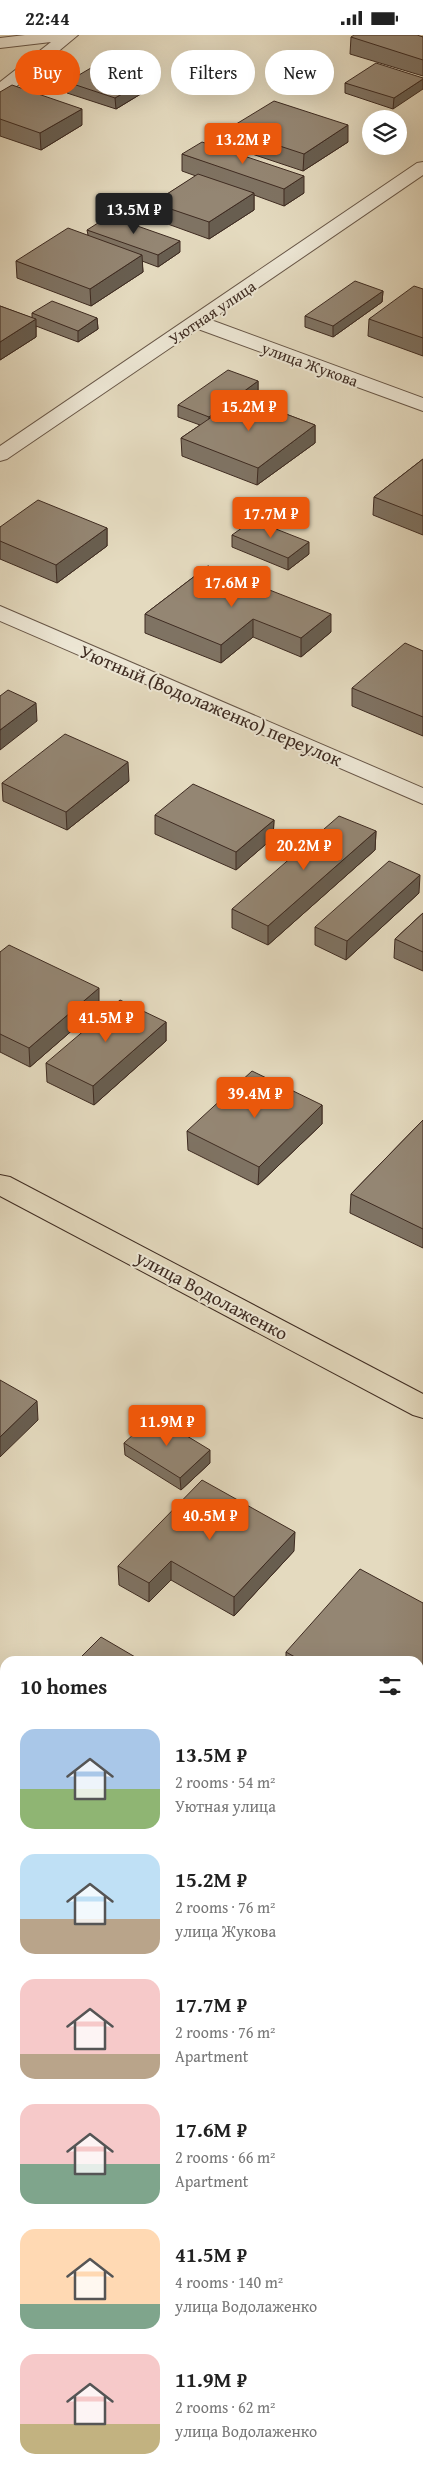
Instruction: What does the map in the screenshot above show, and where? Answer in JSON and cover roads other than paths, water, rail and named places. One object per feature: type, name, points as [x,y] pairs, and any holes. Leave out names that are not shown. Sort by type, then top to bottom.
[{"type":"main road","name":"улица Водолаженко","points":[[0,1184],[423,1407]]},
{"type":"street","points":[[0,43],[69,35]]},
{"type":"street","points":[[0,91],[69,35]]},
{"type":"street","name":"Уютная улица","points":[[0,455],[197,323],[423,167]]},
{"type":"street","name":"улица Жукова","points":[[197,323],[423,405]]},
{"type":"street","name":"Уютный (Водолаженко) переулок","points":[[0,613],[423,797]]}]
